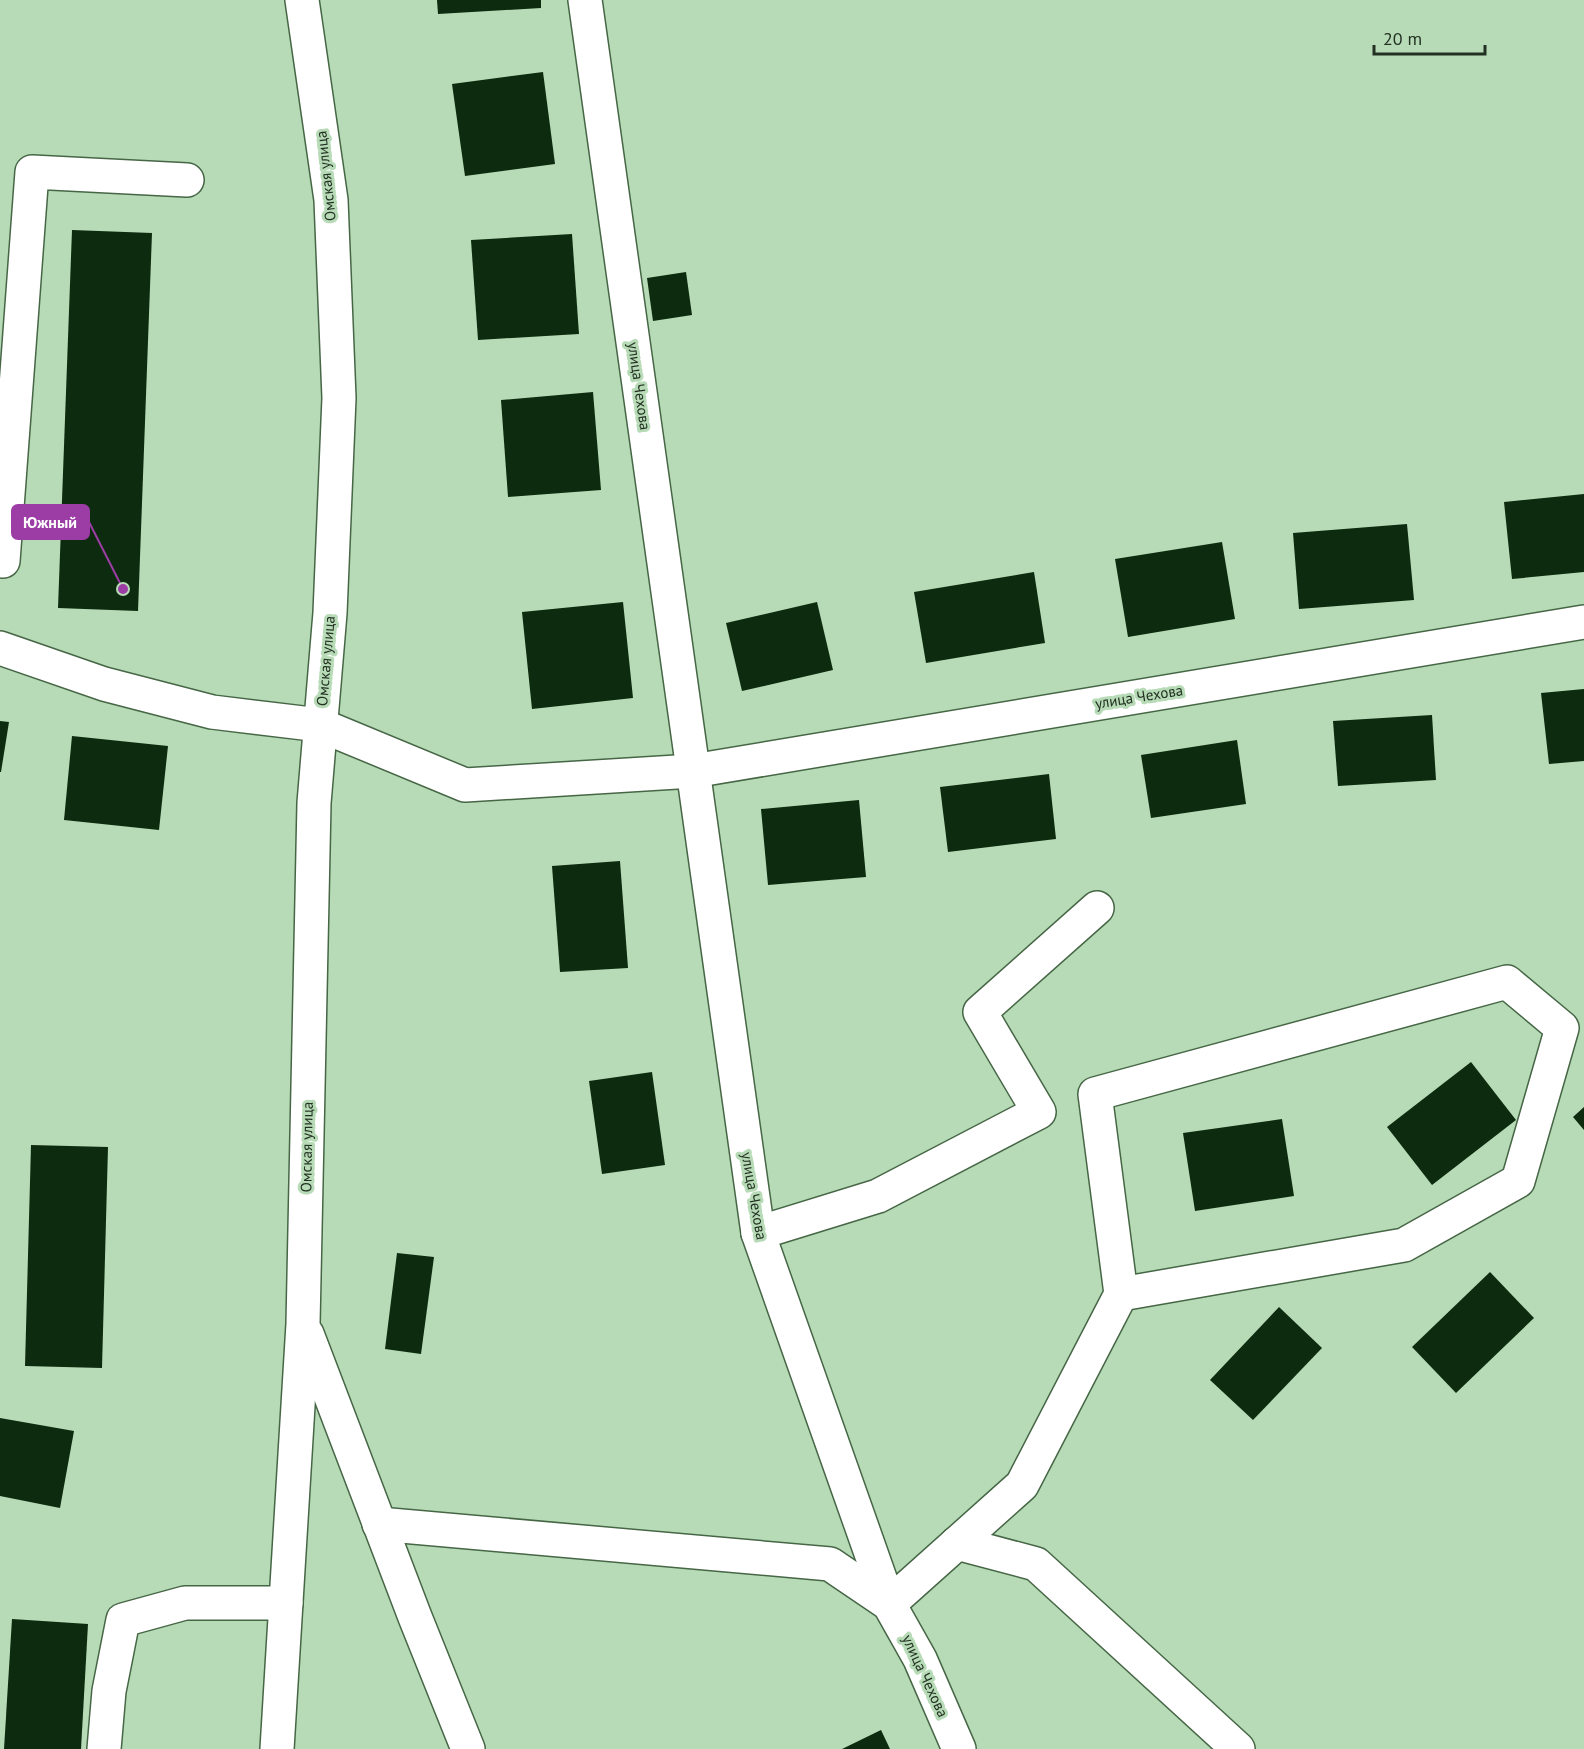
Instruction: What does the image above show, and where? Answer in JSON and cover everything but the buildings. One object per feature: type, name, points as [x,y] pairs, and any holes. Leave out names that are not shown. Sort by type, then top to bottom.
[{"type":"street","name":"Омская улица","points":[[277,1749],[303,1324],[314,803],[330,613],[339,398],[331,200],[302,0]]},
{"type":"street","name":"улица Чехова","points":[[585,0],[758,1233],[889,1604],[920,1659],[959,1749]]},
{"type":"street","points":[[3,561],[32,172],[187,180]]},
{"type":"street","name":"улица Чехова","points":[[693,771],[1584,622]]},
{"type":"street","points":[[0,648],[104,684],[212,711],[321,725],[465,785],[693,771]]},
{"type":"street","points":[[758,1233],[878,1196],[1039,1112],[980,1012],[1097,908]]},
{"type":"street","points":[[889,1604],[1022,1485],[1121,1294],[1095,1094],[1507,982],[1562,1028],[1518,1181],[1404,1245],[1121,1294]]},
{"type":"street","points":[[303,1324],[468,1749]]},
{"type":"street","name":"улица Чехова","points":[[379,1524],[830,1564],[889,1604]]},
{"type":"street","points":[[957,1543],[1036,1564],[1238,1749]]},
{"type":"street","points":[[104,1749],[109,1691],[123,1620],[185,1603],[286,1603]]},
{"type":"place","name":"Южный","points":[[123,589]]}]
